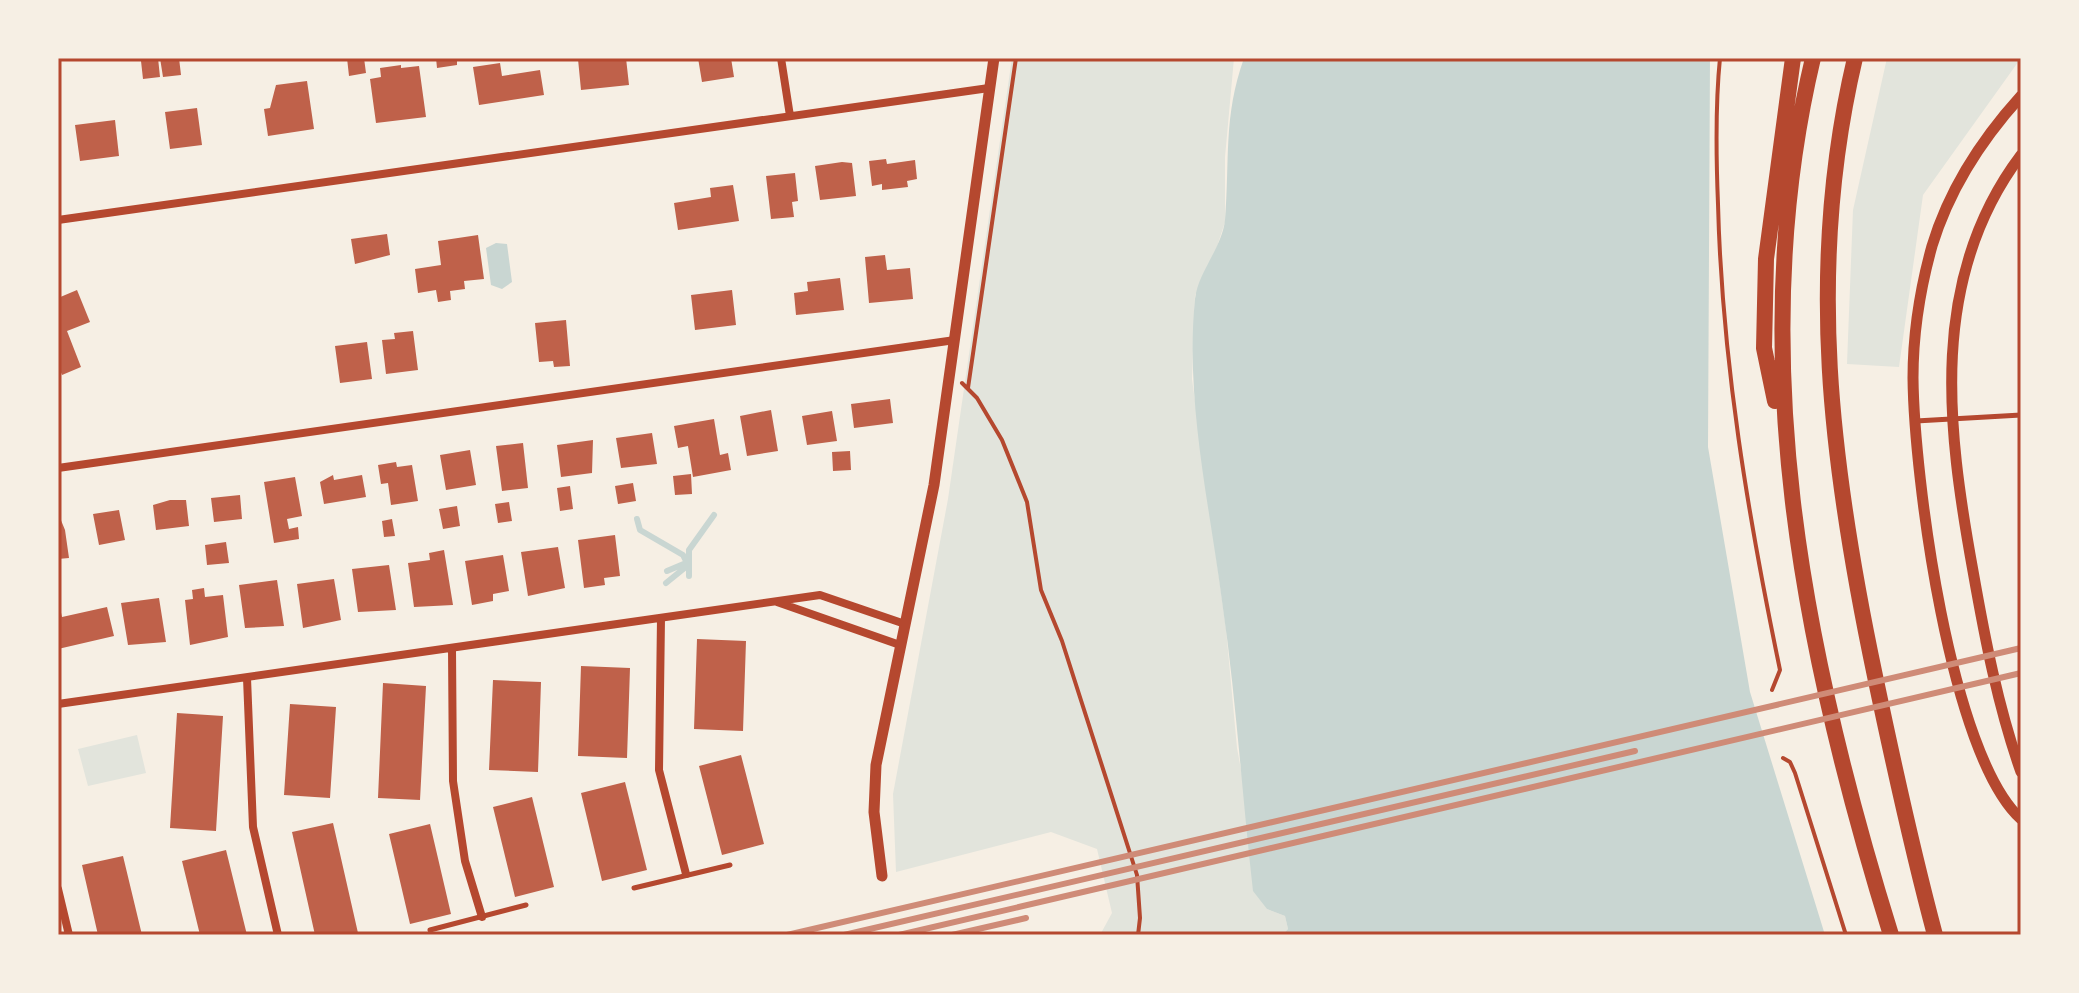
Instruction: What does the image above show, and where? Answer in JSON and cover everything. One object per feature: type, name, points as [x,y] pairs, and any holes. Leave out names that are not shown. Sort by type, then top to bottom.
[{"type":"highway","points":[[1793,58],[1769,222],[1764,333],[1819,660],[1891,935]]},
{"type":"highway","points":[[1789,471],[1780,358],[1782,282],[1797,134],[1813,58]]},
{"type":"highway","points":[[1855,58],[1836,157],[1828,237],[1825,313],[1829,397],[1850,555],[1891,753],[1935,935]]},
{"type":"street","points":[[781,58],[790,116]]},
{"type":"street","points":[[882,876],[874,812],[876,765],[934,485],[994,58]]},
{"type":"street","points":[[58,220],[989,88]]},
{"type":"street","points":[[2021,96],[1969,165],[1944,213],[1932,246],[1915,332],[1916,421],[1947,638],[1969,727],[1991,781],[2021,819]]},
{"type":"street","points":[[2021,155],[1989,204],[1964,268],[1951,345],[1951,419],[1961,504],[1983,631],[2003,719],[2021,772]]},
{"type":"street","points":[[58,468],[955,340]]},
{"type":"street","points":[[58,704],[820,595],[905,624]]},
{"type":"street","points":[[773,601],[900,645]]},
{"type":"street","points":[[661,618],[659,770],[686,874]]},
{"type":"street","points":[[452,649],[453,781],[465,861],[482,917]]},
{"type":"street","points":[[247,678],[253,827],[278,935]]},
{"type":"street","points":[[58,889],[69,935]]},
{"type":"lane","points":[[1916,421],[2021,415]]},
{"type":"lane","points":[[634,888],[730,865]]},
{"type":"lane","points":[[430,930],[526,905]]},
{"type":"path","points":[[1016,58],[968,388],[1002,440],[1027,502],[1041,590],[1062,641],[1137,875],[1138,935]]},
{"type":"path","points":[[1720,58],[1715,105],[1723,305],[1751,529],[1780,670],[1772,690]]},
{"type":"path","points":[[1783,758],[1790,762],[1795,773],[1846,935]]},
{"type":"shaded area","points":[[1012,58],[1234,58],[1225,157],[1225,222],[1213,259],[1195,295],[1192,379],[1226,629],[1237,748],[1267,909],[1285,916],[1288,929],[1282,935],[1100,935],[1112,913],[1097,849],[1051,832],[896,872],[893,794],[948,499]]},
{"type":"shaded area","points":[[1244,58],[1710,58],[1708,447],[1750,692],[1825,935],[1282,935],[1288,929],[1285,916],[1267,909],[1253,891],[1231,673],[1200,450],[1193,375],[1195,299],[1223,230],[1230,119]]},
{"type":"shaded area","points":[[1887,58],[2021,58],[1923,195],[1899,367],[1847,364],[1853,210]]},
{"type":"shaded area","points":[[496,243],[507,244],[512,282],[502,289],[491,285],[486,248]]},
{"type":"shaded area","points":[[137,735],[146,773],[88,786],[78,749]]},
{"type":"building","points":[[158,58],[160,77],[143,79],[141,61]]},
{"type":"building","points":[[160,58],[179,58],[181,75],[163,77]]},
{"type":"building","points":[[347,58],[364,58],[366,73],[349,76]]},
{"type":"building","points":[[436,58],[457,58],[457,65],[437,68]]},
{"type":"building","points":[[626,58],[629,85],[581,90],[578,59]]},
{"type":"building","points":[[698,58],[731,58],[734,77],[702,82]]},
{"type":"building","points":[[500,63],[502,76],[540,70],[544,95],[479,105],[473,67]]},
{"type":"building","points":[[401,65],[401,68],[419,66],[426,117],[376,123],[370,79],[381,77],[380,68]]},
{"type":"building","points":[[307,81],[314,129],[268,136],[264,109],[270,108],[276,85]]},
{"type":"building","points":[[197,108],[202,145],[170,149],[165,112]]},
{"type":"building","points":[[115,120],[119,156],[80,161],[75,125]]},
{"type":"building","points":[[886,159],[887,164],[915,160],[917,179],[907,181],[908,187],[882,190],[882,184],[872,186],[869,161]]},
{"type":"building","points":[[852,163],[856,196],[820,200],[815,166]]},
{"type":"building","points":[[795,173],[798,201],[792,202],[794,217],[771,219],[766,176]]},
{"type":"building","points":[[733,185],[739,221],[678,230],[674,203],[711,197],[710,188]]},
{"type":"building","points":[[387,234],[390,255],[355,264],[351,239]]},
{"type":"building","points":[[478,235],[484,279],[464,281],[465,289],[450,291],[451,300],[438,302],[436,290],[418,293],[415,269],[441,265],[438,241]]},
{"type":"building","points":[[885,255],[887,270],[910,268],[913,299],[869,303],[865,257]]},
{"type":"building","points":[[840,278],[844,310],[796,315],[794,293],[808,291],[807,282]]},
{"type":"building","points":[[77,290],[90,322],[67,331],[81,367],[62,375],[58,365],[58,298]]},
{"type":"building","points":[[732,290],[736,325],[695,330],[691,295]]},
{"type":"building","points":[[566,320],[570,366],[554,367],[553,361],[539,362],[535,323]]},
{"type":"building","points":[[413,331],[418,370],[386,374],[382,340],[395,339],[394,333]]},
{"type":"building","points":[[367,342],[372,379],[340,383],[335,346]]},
{"type":"building","points":[[890,399],[893,423],[854,428],[851,404]]},
{"type":"building","points":[[771,410],[778,451],[747,456],[740,416]]},
{"type":"building","points":[[832,411],[837,441],[807,445],[802,416]]},
{"type":"building","points":[[714,419],[720,455],[728,453],[731,470],[693,477],[688,446],[678,448],[674,426]]},
{"type":"building","points":[[652,433],[657,464],[621,468],[616,438]]},
{"type":"building","points":[[593,440],[592,473],[561,477],[557,445]]},
{"type":"building","points":[[523,443],[528,488],[502,491],[496,446]]},
{"type":"building","points":[[470,450],[476,485],[446,490],[440,455]]},
{"type":"building","points":[[850,451],[851,470],[833,471],[832,452]]},
{"type":"building","points":[[396,462],[397,467],[412,465],[418,501],[391,505],[388,483],[381,484],[378,465]]},
{"type":"building","points":[[691,474],[692,494],[675,495],[673,476]]},
{"type":"building","points":[[333,475],[334,480],[362,475],[366,497],[324,504],[320,482]]},
{"type":"building","points":[[295,477],[302,516],[287,519],[289,529],[298,527],[299,539],[274,543],[264,482]]},
{"type":"building","points":[[633,483],[636,501],[618,504],[615,486]]},
{"type":"building","points":[[570,486],[573,509],[560,511],[557,488]]},
{"type":"building","points":[[240,495],[242,519],[214,522],[211,498]]},
{"type":"building","points":[[186,500],[189,526],[156,530],[153,505]]},
{"type":"building","points":[[509,502],[512,521],[498,523],[495,504]]},
{"type":"building","points":[[457,506],[460,526],[443,529],[439,509]]},
{"type":"building","points":[[119,510],[125,540],[99,545],[93,514]]},
{"type":"building","points":[[58,513],[65,530],[69,558],[58,559]]},
{"type":"building","points":[[392,519],[395,536],[384,537],[382,521]]},
{"type":"building","points":[[615,535],[620,576],[604,578],[605,585],[584,588],[578,540]]},
{"type":"building","points":[[226,542],[229,563],[207,565],[205,545]]},
{"type":"building","points":[[558,547],[565,588],[528,596],[521,552]]},
{"type":"building","points":[[444,550],[453,605],[414,607],[408,563],[430,560],[429,553]]},
{"type":"building","points":[[503,555],[509,591],[493,594],[493,601],[472,605],[465,561]]},
{"type":"building","points":[[389,565],[396,610],[358,612],[352,569]]},
{"type":"building","points":[[334,579],[341,620],[303,628],[297,584]]},
{"type":"building","points":[[277,580],[284,626],[245,628],[239,585]]},
{"type":"building","points":[[204,588],[205,597],[223,595],[228,637],[190,645],[185,600],[193,599],[192,590]]},
{"type":"building","points":[[159,598],[166,642],[128,645],[121,603]]},
{"type":"building","points":[[59,604],[62,617],[107,607],[114,636],[58,649]]},
{"type":"building","points":[[697,639],[746,641],[743,731],[694,729]]},
{"type":"building","points":[[581,666],[630,668],[627,758],[578,756]]},
{"type":"building","points":[[493,680],[541,682],[538,772],[489,770]]},
{"type":"building","points":[[383,683],[426,686],[420,800],[378,798]]},
{"type":"building","points":[[290,704],[336,707],[330,798],[284,795]]},
{"type":"building","points":[[177,713],[223,716],[216,831],[170,828]]},
{"type":"building","points":[[741,755],[764,844],[722,855],[699,766]]},
{"type":"building","points":[[625,782],[647,870],[602,881],[581,793]]},
{"type":"building","points":[[532,797],[554,887],[515,897],[493,807]]},
{"type":"building","points":[[333,823],[358,933],[315,935],[292,832]]},
{"type":"building","points":[[430,824],[451,914],[410,924],[389,834]]},
{"type":"building","points":[[226,850],[247,935],[200,935],[182,861]]},
{"type":"building","points":[[123,856],[142,935],[98,935],[82,865]]},
{"type":"waterway","points":[[689,576],[689,550],[714,515]]},
{"type":"waterway","points":[[637,519],[640,530],[683,555],[687,563]]},
{"type":"waterway","points":[[667,571],[686,563],[687,566]]},
{"type":"waterway","points":[[666,583],[687,566]]},
{"type":"railway","points":[[787,935],[2021,648]]},
{"type":"railway","points":[[899,935],[2021,673]]},
{"type":"railway","points":[[844,935],[1635,751]]},
{"type":"railway","points":[[952,935],[1026,918]]}]
